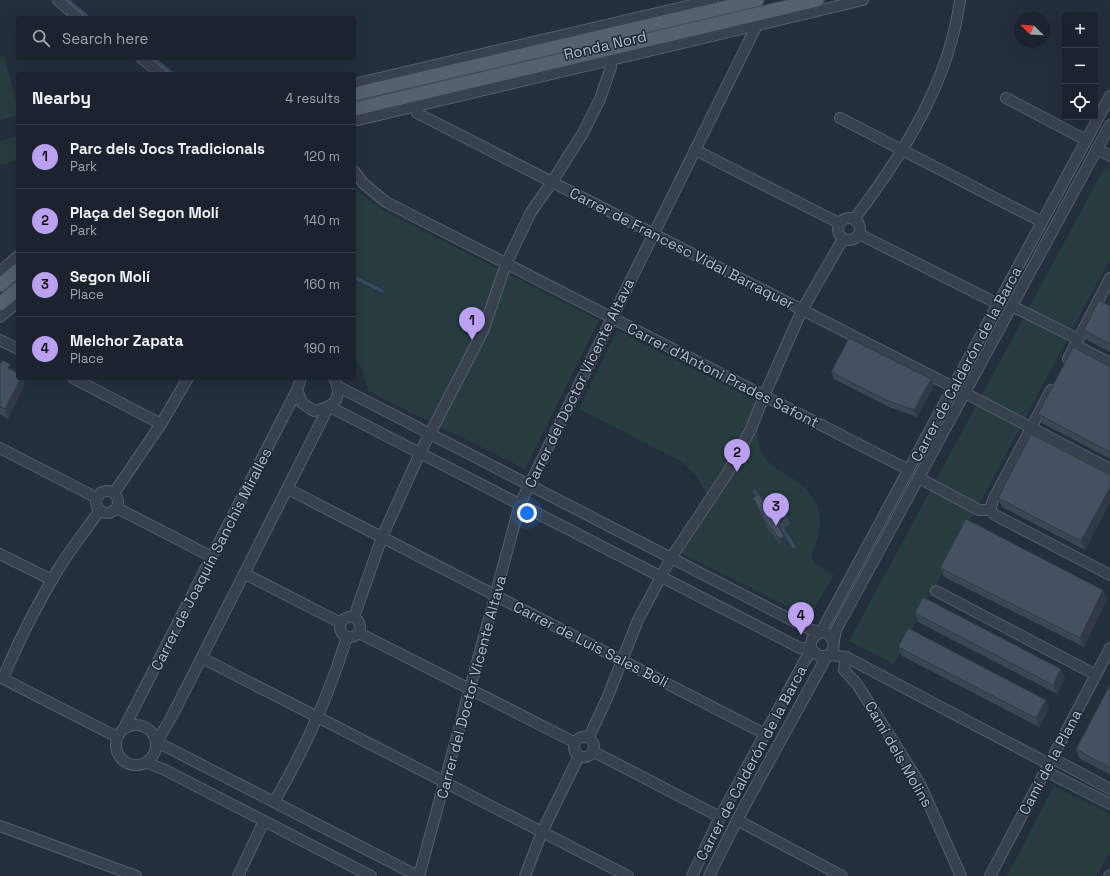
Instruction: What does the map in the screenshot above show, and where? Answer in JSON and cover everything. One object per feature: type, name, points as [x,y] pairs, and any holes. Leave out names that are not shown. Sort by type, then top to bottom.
[{"type":"main road","name":"Ronda Nord","points":[[356,94],[757,0]]},
{"type":"main road","name":"Ronda Nord","points":[[356,109],[817,0]]},
{"type":"main road","points":[[0,285],[16,272]]},
{"type":"main road","points":[[0,304],[16,290]]},
{"type":"street","points":[[58,0],[76,16]]},
{"type":"street","name":"Ronda Nord","points":[[356,84],[714,0]]},
{"type":"street","name":"Ronda Nord","points":[[356,121],[864,0]]},
{"type":"street","points":[[855,218],[880,184],[902,150],[931,100],[948,53],[960,0]]},
{"type":"street","name":"Carrer del Doctor Vicente Altava","points":[[419,876],[520,504],[758,25]]},
{"type":"street","points":[[144,60],[159,72]]},
{"type":"street","points":[[354,617],[382,537],[420,453],[483,331],[506,264],[531,212],[583,133],[600,99],[611,67]]},
{"type":"street","name":"Carrer de Calderón de la Barca","points":[[820,632],[1110,96]]},
{"type":"street","points":[[1006,98],[1086,140]]},
{"type":"street","name":"Carrer de Francesc Vidal Barraquer","points":[[414,107],[417,112],[953,387]]},
{"type":"street","points":[[840,118],[1042,222]]},
{"type":"street","name":"Carrer de Calderón de la Barca","points":[[834,641],[836,630],[1110,125]]},
{"type":"street","points":[[1097,149],[1110,156]]},
{"type":"street","points":[[695,150],[839,223]]},
{"type":"street","name":"Carrer d'Antoni Prades Safont","points":[[356,174],[364,184],[386,202],[909,470]]},
{"type":"street","points":[[846,217],[855,218],[860,225],[859,234],[852,240],[843,239],[838,232],[839,223],[846,217]]},
{"type":"street","points":[[859,234],[998,304]]},
{"type":"street","points":[[589,737],[608,696],[638,620],[671,558],[727,474],[751,428],[802,310],[843,239]]},
{"type":"street","points":[[0,272],[16,258]]},
{"type":"street","points":[[1064,366],[1110,278]]},
{"type":"street","points":[[0,317],[16,304]]},
{"type":"street","points":[[1012,306],[1076,342],[1110,364]]},
{"type":"street","points":[[0,340],[16,348]]},
{"type":"street","points":[[990,510],[993,500],[1057,379]]},
{"type":"street","points":[[77,380],[161,424]]},
{"type":"street","points":[[114,493],[161,424],[187,380]]},
{"type":"street","name":"Carrer de Joaquín Sanchis Miralles","points":[[124,728],[297,390],[300,380]]},
{"type":"street","points":[[336,383],[430,434],[809,629],[829,634],[846,657]]},
{"type":"street","points":[[147,763],[155,754],[157,741],[202,658],[329,408],[337,399],[336,383]]},
{"type":"street","points":[[297,390],[302,403],[314,411],[329,408],[420,453],[800,648],[812,650],[819,656],[828,655],[846,657],[1049,764],[1110,804]]},
{"type":"street","points":[[965,393],[1110,469]]},
{"type":"street","points":[[0,448],[97,498]]},
{"type":"street","points":[[919,478],[979,510],[990,510],[995,515],[1110,575]]},
{"type":"street","name":"Carrer de Luís Sales Boli","points":[[288,489],[765,734]]},
{"type":"street","points":[[104,491],[114,493],[118,500],[117,508],[109,514],[99,511],[96,504],[97,498],[104,491]]},
{"type":"street","points":[[117,508],[212,557]]},
{"type":"street","points":[[99,511],[52,580],[22,633],[3,680],[117,737]]},
{"type":"street","points":[[0,554],[52,580]]},
{"type":"street","points":[[245,574],[341,622]]},
{"type":"street","points":[[936,591],[1096,675]]},
{"type":"street","points":[[354,617],[360,624],[359,633],[354,637],[347,638],[340,632],[341,622],[346,618],[354,617]]},
{"type":"street","points":[[812,650],[810,642],[813,636],[820,632]]},
{"type":"street","points":[[359,633],[574,742]]},
{"type":"street","points":[[274,802],[293,769],[318,718],[336,672],[347,638]]},
{"type":"street","points":[[828,655],[833,650],[834,641]]},
{"type":"street","name":"Camí de la Plana","points":[[990,876],[1110,648]]},
{"type":"street","name":"Carrer de Calderón de la Barca","points":[[692,876],[720,817],[805,660],[812,650]]},
{"type":"street","name":"Carrer de Calderón de la Barca","points":[[709,876],[737,820],[828,655]]},
{"type":"street","name":"Camí dels Molins","points":[[846,657],[844,670],[858,684],[920,784],[961,876]]},
{"type":"street","points":[[202,658],[628,876]]},
{"type":"street","points":[[371,876],[163,769],[147,763],[134,766],[123,761],[116,750],[117,737],[124,728],[137,724],[150,729],[157,741],[419,876]]},
{"type":"street","points":[[574,742],[580,737],[589,737]]},
{"type":"street","points":[[589,737],[594,743],[594,752]]},
{"type":"street","points":[[574,742],[574,749],[579,756],[586,758],[594,752]]},
{"type":"street","points":[[594,752],[720,817]]},
{"type":"street","points":[[525,876],[542,832],[579,756]]},
{"type":"street","points":[[1049,764],[1110,789]]},
{"type":"street","points":[[737,820],[842,876]]},
{"type":"street","points":[[238,876],[264,821]]},
{"type":"street","points":[[0,826],[136,876]]},
{"type":"green space","points":[[4,55],[16,101],[16,116],[0,120],[0,56]]},
{"type":"green space","points":[[16,137],[16,161],[0,165],[0,141]]},
{"type":"green space","points":[[1105,167],[1110,169],[1110,259],[894,664],[849,641]]},
{"type":"green space","points":[[356,189],[386,212],[599,320],[525,469],[368,391],[361,367],[356,362]]},
{"type":"green space","points":[[617,330],[764,405],[760,416],[758,429],[758,442],[760,447],[765,458],[775,468],[802,486],[816,503],[820,522],[816,543],[811,555],[814,563],[834,575],[809,617],[673,549],[708,496],[697,477],[681,461],[579,409]]},
{"type":"green space","points":[[1054,786],[1110,814],[1110,851],[1097,876],[1007,876]]},
{"type":"building","points":[[1099,300],[1110,306],[1110,344],[1084,330]]},
{"type":"building","points":[[849,338],[931,379],[914,410],[886,400],[831,372]]},
{"type":"building","points":[[1073,347],[1110,367],[1110,452],[1038,414]]},
{"type":"building","points":[[3,360],[10,364],[8,368],[16,372],[16,380],[20,380],[5,409],[0,407],[0,364]]},
{"type":"building","points":[[1031,434],[1110,475],[1110,488],[1081,541],[998,498]]},
{"type":"building","points":[[759,494],[772,516],[784,509],[787,517],[776,523],[784,536],[780,539],[765,521],[753,498]]},
{"type":"building","points":[[966,519],[1103,590],[1080,638],[940,568]]},
{"type":"building","points":[[923,597],[1061,669],[1053,685],[915,613]]},
{"type":"building","points":[[908,628],[1046,700],[1036,718],[898,647]]},
{"type":"building","points":[[1110,685],[1110,768],[1076,749]]},
{"type":"waterway","points":[[68,0],[87,16]]},
{"type":"waterway","points":[[156,60],[170,72]]},
{"type":"waterway","points":[[356,278],[382,291]]},
{"type":"waterway","points":[[754,491],[776,518]]},
{"type":"waterway","points":[[782,528],[794,547]]},
{"type":"place","name":"Parc dels Jocs Tradicionals","points":[[472,340]]},
{"type":"place","name":"Plaça del Segon Molí","points":[[737,472]]},
{"type":"place","name":"Segon Molí","points":[[776,526]]},
{"type":"place","name":"Melchor Zapata","points":[[801,635]]}]
